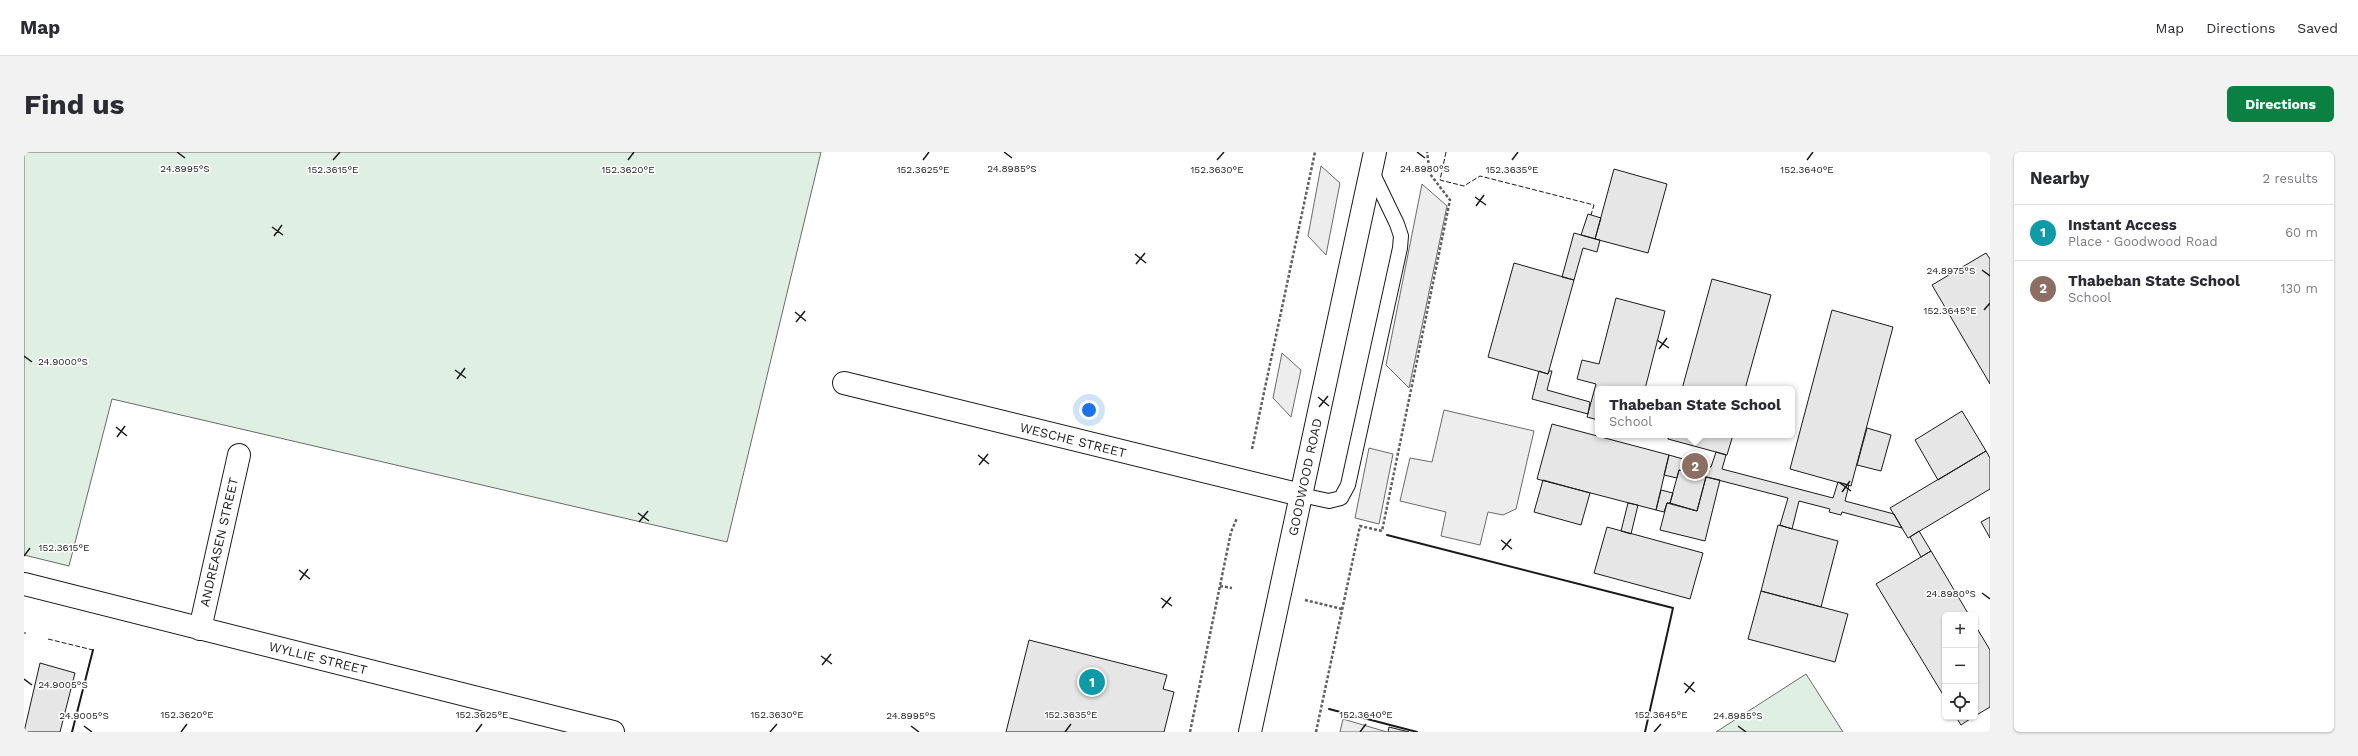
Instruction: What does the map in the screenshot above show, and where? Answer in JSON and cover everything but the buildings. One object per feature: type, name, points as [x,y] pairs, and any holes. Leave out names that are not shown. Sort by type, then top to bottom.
[{"type":"street","name":"GOODWOOD ROAD","points":[[1250,732],[1373,161]]},
{"type":"street","name":"WESCHE STREET","points":[[844,383],[1301,495]]},
{"type":"street","name":"ANDREASEN STREET","points":[[200,629],[238,456]]},
{"type":"street","name":"WYLLIE STREET","points":[[24,584],[613,732]]},
{"type":"lane","points":[[1301,495],[1336,501],[1345,492],[1371,383],[1401,236],[1373,161]]},
{"type":"path","points":[[1252,450],[1315,152]]},
{"type":"path","points":[[1316,732],[1360,526],[1382,530],[1450,200],[1430,174],[1427,152]]},
{"type":"path","points":[[1190,732],[1231,532],[1237,518]]},
{"type":"path","points":[[1220,586],[1232,588]]},
{"type":"path","points":[[1305,600],[1342,609]]},
{"type":"green space","points":[[24,152],[821,152],[727,542],[112,399],[69,566],[24,555]]},
{"type":"green space","points":[[1806,674],[1843,732],[1716,732]]},
{"type":"shaded area","points":[[1321,166],[1340,183],[1326,255],[1308,236]]},
{"type":"shaded area","points":[[1422,184],[1447,206],[1409,388],[1386,365]]},
{"type":"shaded area","points":[[1282,353],[1301,370],[1291,417],[1273,398]]},
{"type":"shaded area","points":[[1444,410],[1534,431],[1516,509],[1503,515],[1488,512],[1480,545],[1441,536],[1446,512],[1400,501],[1410,458],[1432,462]]},
{"type":"shaded area","points":[[1369,448],[1393,454],[1379,524],[1355,518]]},
{"type":"shaded area","points":[[1343,719],[1387,732],[1340,732]]},
{"type":"fence","points":[[1446,152],[1440,180],[1464,186],[1480,176],[1594,205],[1591,215]]},
{"type":"fence","points":[[48,639],[93,650]]},
{"type":"wall","points":[[1387,535],[1673,608],[1645,732]]},
{"type":"wall","points":[[72,732],[93,650]]},
{"type":"wall","points":[[1329,709],[1417,732]]},
{"type":"place","name":"Thabeban State School","points":[[1695,466]]},
{"type":"place","name":"Instant Access","points":[[1092,682]]}]
